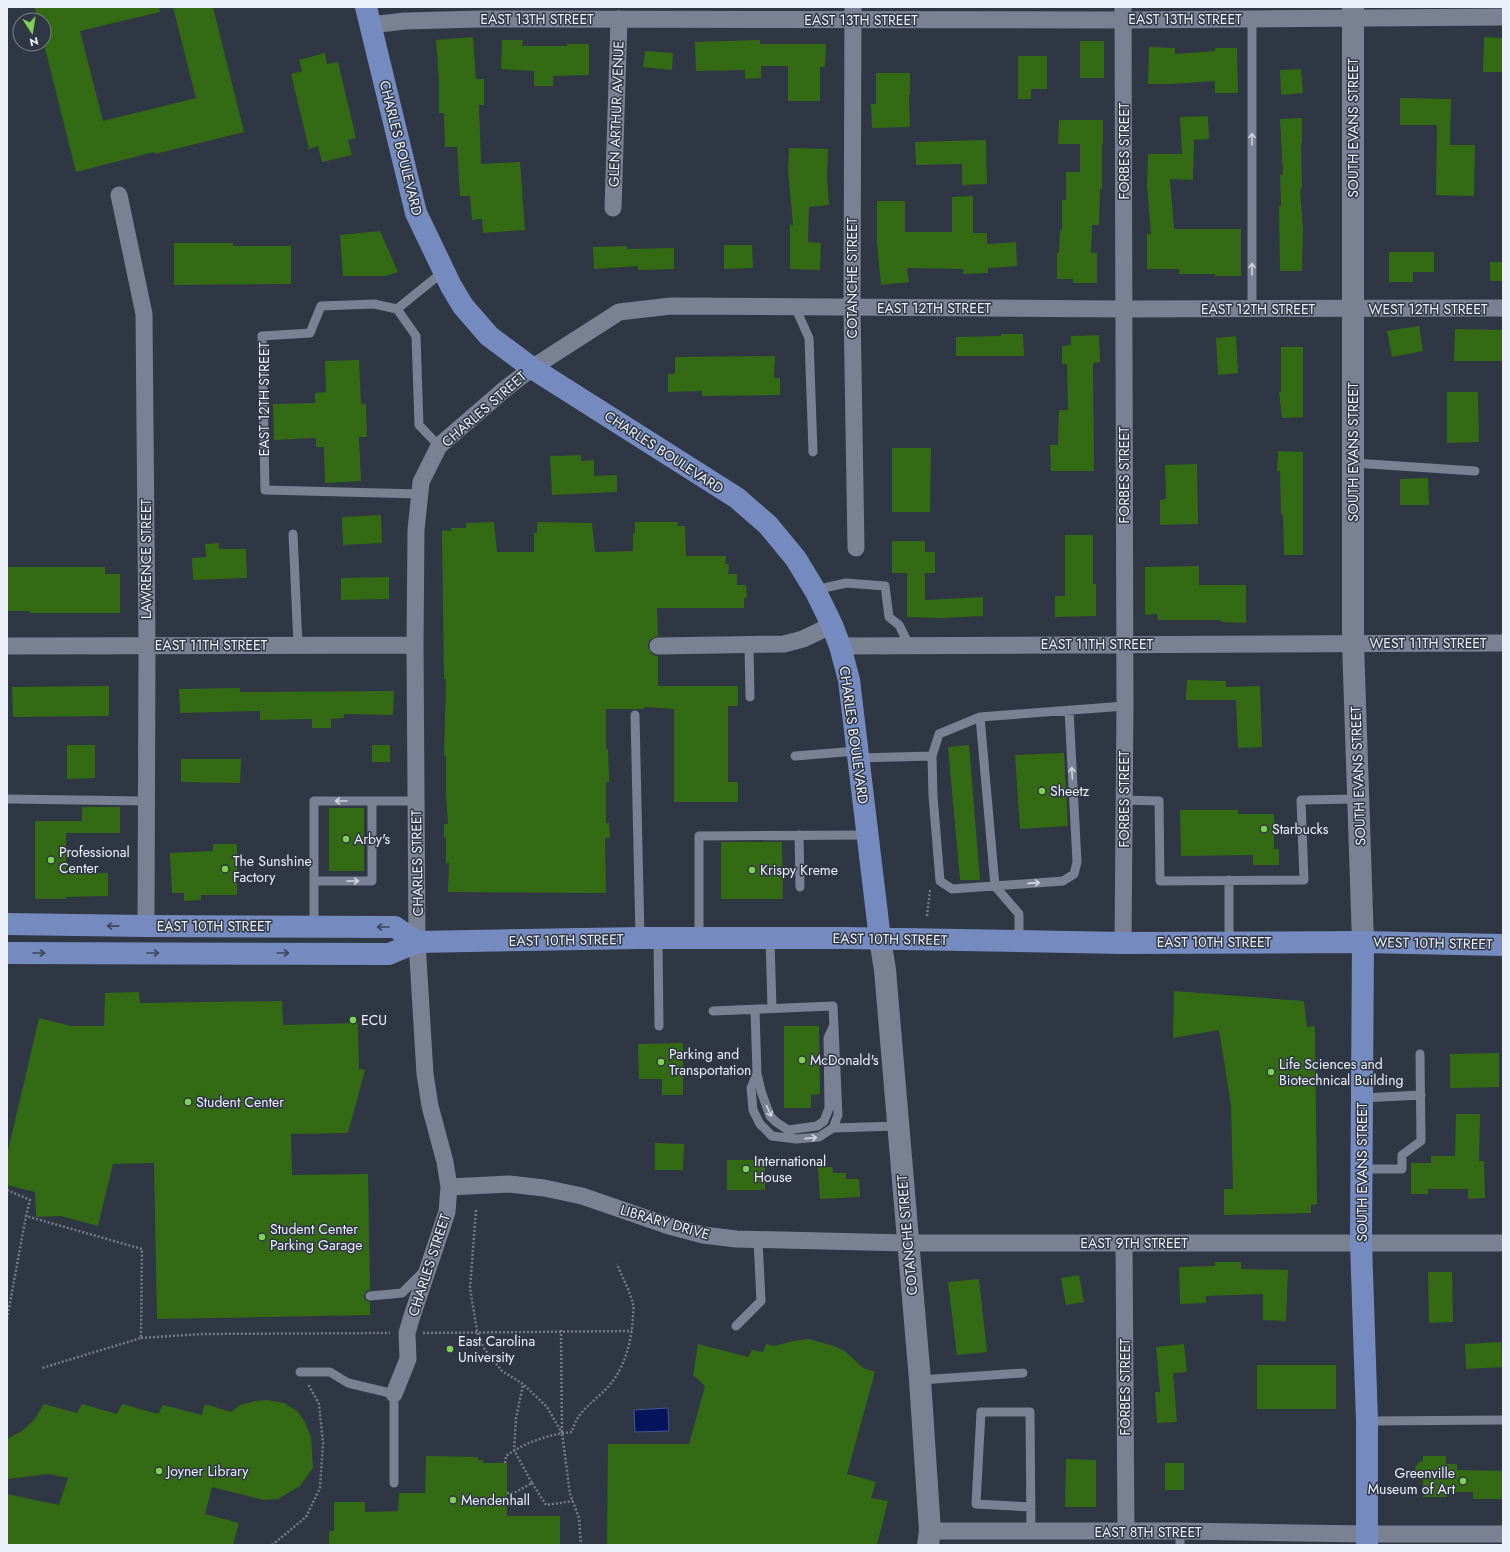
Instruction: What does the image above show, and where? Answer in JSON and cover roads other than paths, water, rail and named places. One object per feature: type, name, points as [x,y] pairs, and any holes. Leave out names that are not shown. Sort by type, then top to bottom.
[{"type":"main road","name":"SOUTH EVANS STREET","points":[[1353,13],[1354,643],[1363,942],[1361,1243],[1367,1421],[1367,1540]]},
{"type":"main road","name":"CHARLES BOULEVARD","points":[[368,16],[416,213],[451,286],[463,306],[489,336],[532,368],[737,498],[768,525],[796,559],[815,590],[832,625],[840,646],[849,680],[880,939]]},
{"type":"main road","name":"EAST 10TH STREET","points":[[7,924],[395,927],[417,942]]},
{"type":"main road","name":"EAST 10TH STREET","points":[[7,953],[389,954],[417,942],[649,938],[880,939],[1124,943],[1363,942]]},
{"type":"main road","name":"COTANCHE STREET","points":[[880,939],[886,970],[933,1540]]},
{"type":"main road","name":"WEST 10TH STREET","points":[[1363,942],[1503,945]]},
{"type":"street","name":"EAST 13TH STREET","points":[[368,16],[405,21],[480,13],[618,19],[853,13],[1124,13],[1252,19],[1275,13],[1353,13],[1503,17]]},
{"type":"street","name":"COTANCHE STREET","points":[[853,13],[852,307],[856,548]]},
{"type":"street","name":"FORBES STREET","points":[[1124,13],[1124,943]]},
{"type":"street","name":"GLEN ARTHUR AVENUE","points":[[613,208],[618,19]]},
{"type":"street","name":"LAWRENCE STREET","points":[[119,195],[144,314],[147,646],[146,926]]},
{"type":"street","name":"EAST 12TH STREET","points":[[532,368],[619,312],[670,306],[1353,309]]},
{"type":"street","name":"WEST 12TH STREET","points":[[1353,309],[1503,308]]},
{"type":"street","name":"CHARLES STREET","points":[[394,1394],[408,1359],[407,1333],[447,1212],[449,1187],[445,1162],[430,1106],[425,1074],[417,942],[414,645],[416,530],[421,482],[439,446],[505,388],[532,368]]},
{"type":"street","points":[[658,646],[784,644],[803,639],[832,625]]},
{"type":"street","name":"EAST 11TH STREET","points":[[840,646],[1354,643]]},
{"type":"street","name":"WEST 11TH STREET","points":[[1354,643],[1503,643]]},
{"type":"street","name":"EAST 11TH STREET","points":[[7,646],[414,645]]},
{"type":"street","name":"LIBRARY DRIVE","points":[[449,1187],[509,1184],[544,1188],[582,1196],[669,1226],[719,1238],[908,1243]]},
{"type":"street","name":"EAST 9TH STREET","points":[[908,1243],[1503,1243]]},
{"type":"street","name":"FORBES STREET","points":[[1124,1243],[1126,1531]]},
{"type":"street","name":"EAST 8TH STREET","points":[[933,1540],[1032,1532],[1126,1531],[1180,1538],[1367,1540],[1503,1534]]},
{"type":"lane","points":[[1252,19],[1252,308]]},
{"type":"lane","points":[[439,446],[419,425],[416,336],[396,309],[444,271]]},
{"type":"lane","name":"EAST 12TH STREET","points":[[396,309],[374,304],[321,306],[310,333],[262,336],[265,490],[420,494]]},
{"type":"lane","points":[[795,307],[810,338],[812,452]]},
{"type":"lane","points":[[1354,462],[1475,471]]},
{"type":"lane","points":[[292,534],[298,645]]},
{"type":"lane","points":[[815,590],[846,583],[885,586],[889,616],[899,625],[909,645]]},
{"type":"lane","points":[[749,644],[750,697]]},
{"type":"lane","points":[[1069,710],[1077,862],[1074,874],[1063,881],[952,889],[940,881],[933,796],[932,756],[939,734],[980,717],[1069,710],[1125,706]]},
{"type":"lane","points":[[634,715],[649,938],[659,1026]]},
{"type":"lane","points":[[980,717],[995,886],[1019,914],[1019,941]]},
{"type":"lane","points":[[795,756],[932,756]]},
{"type":"lane","points":[[7,799],[147,801]]},
{"type":"lane","points":[[1124,800],[1159,801],[1160,881],[1304,880],[1301,800],[1358,799]]},
{"type":"lane","points":[[314,926],[314,801],[416,801]]},
{"type":"lane","points":[[314,881],[372,881],[372,801]]},
{"type":"lane","points":[[799,835],[800,887]]},
{"type":"lane","points":[[699,938],[699,836],[867,835]]},
{"type":"lane","points":[[1229,880],[1229,942]]},
{"type":"lane","points":[[770,938],[772,1009]]},
{"type":"lane","points":[[713,1010],[755,1010],[833,1006],[835,1023],[838,1114],[833,1128]]},
{"type":"lane","points":[[755,1010],[757,1074],[761,1091],[770,1116],[788,1130],[817,1126],[824,1121],[829,1108],[828,1038],[835,1023]]},
{"type":"lane","points":[[1362,1169],[1402,1169],[1402,1155],[1421,1141],[1420,1054]]},
{"type":"lane","points":[[757,1074],[751,1088],[753,1110],[760,1124],[772,1136],[796,1139],[819,1137],[833,1128],[898,1126]]},
{"type":"lane","points":[[1362,1098],[1421,1095]]},
{"type":"lane","points":[[736,1326],[761,1301],[758,1240]]},
{"type":"lane","points":[[370,1296],[402,1292],[430,1266]]},
{"type":"lane","points":[[300,1372],[330,1372],[348,1383],[394,1394],[394,1483]]},
{"type":"lane","points":[[920,1380],[1023,1373]]},
{"type":"lane","points":[[1031,1507],[976,1504],[981,1412],[1030,1412],[1032,1532]]},
{"type":"lane","points":[[1367,1421],[1503,1420]]},
{"type":"place","name":"Sheetz","points":[[1042,791]]},
{"type":"place","name":"Starbucks","points":[[1264,829]]},
{"type":"place","name":"Arby's","points":[[346,839]]},
{"type":"place","name":"Professional Center","points":[[51,860]]},
{"type":"place","name":"The Sunshine Factory","points":[[225,869]]},
{"type":"place","name":"Krispy Kreme","points":[[752,870]]},
{"type":"place","name":"ECU","points":[[353,1020]]},
{"type":"place","name":"McDonald's","points":[[802,1060]]},
{"type":"place","name":"Parking and Transportation","points":[[661,1062]]},
{"type":"place","name":"Life Sciences and Biotechnical Building","points":[[1271,1072]]},
{"type":"place","name":"Student Center","points":[[188,1102]]},
{"type":"place","name":"International House","points":[[746,1169]]},
{"type":"place","name":"Student Center Parking Garage","points":[[262,1237]]},
{"type":"place","name":"East Carolina University","points":[[450,1349]]},
{"type":"place","name":"Joyner Library","points":[[159,1471]]},
{"type":"place","name":"Greenville Museum of Art","points":[[1463,1481]]},
{"type":"place","name":"Mendenhall","points":[[453,1500]]}]
